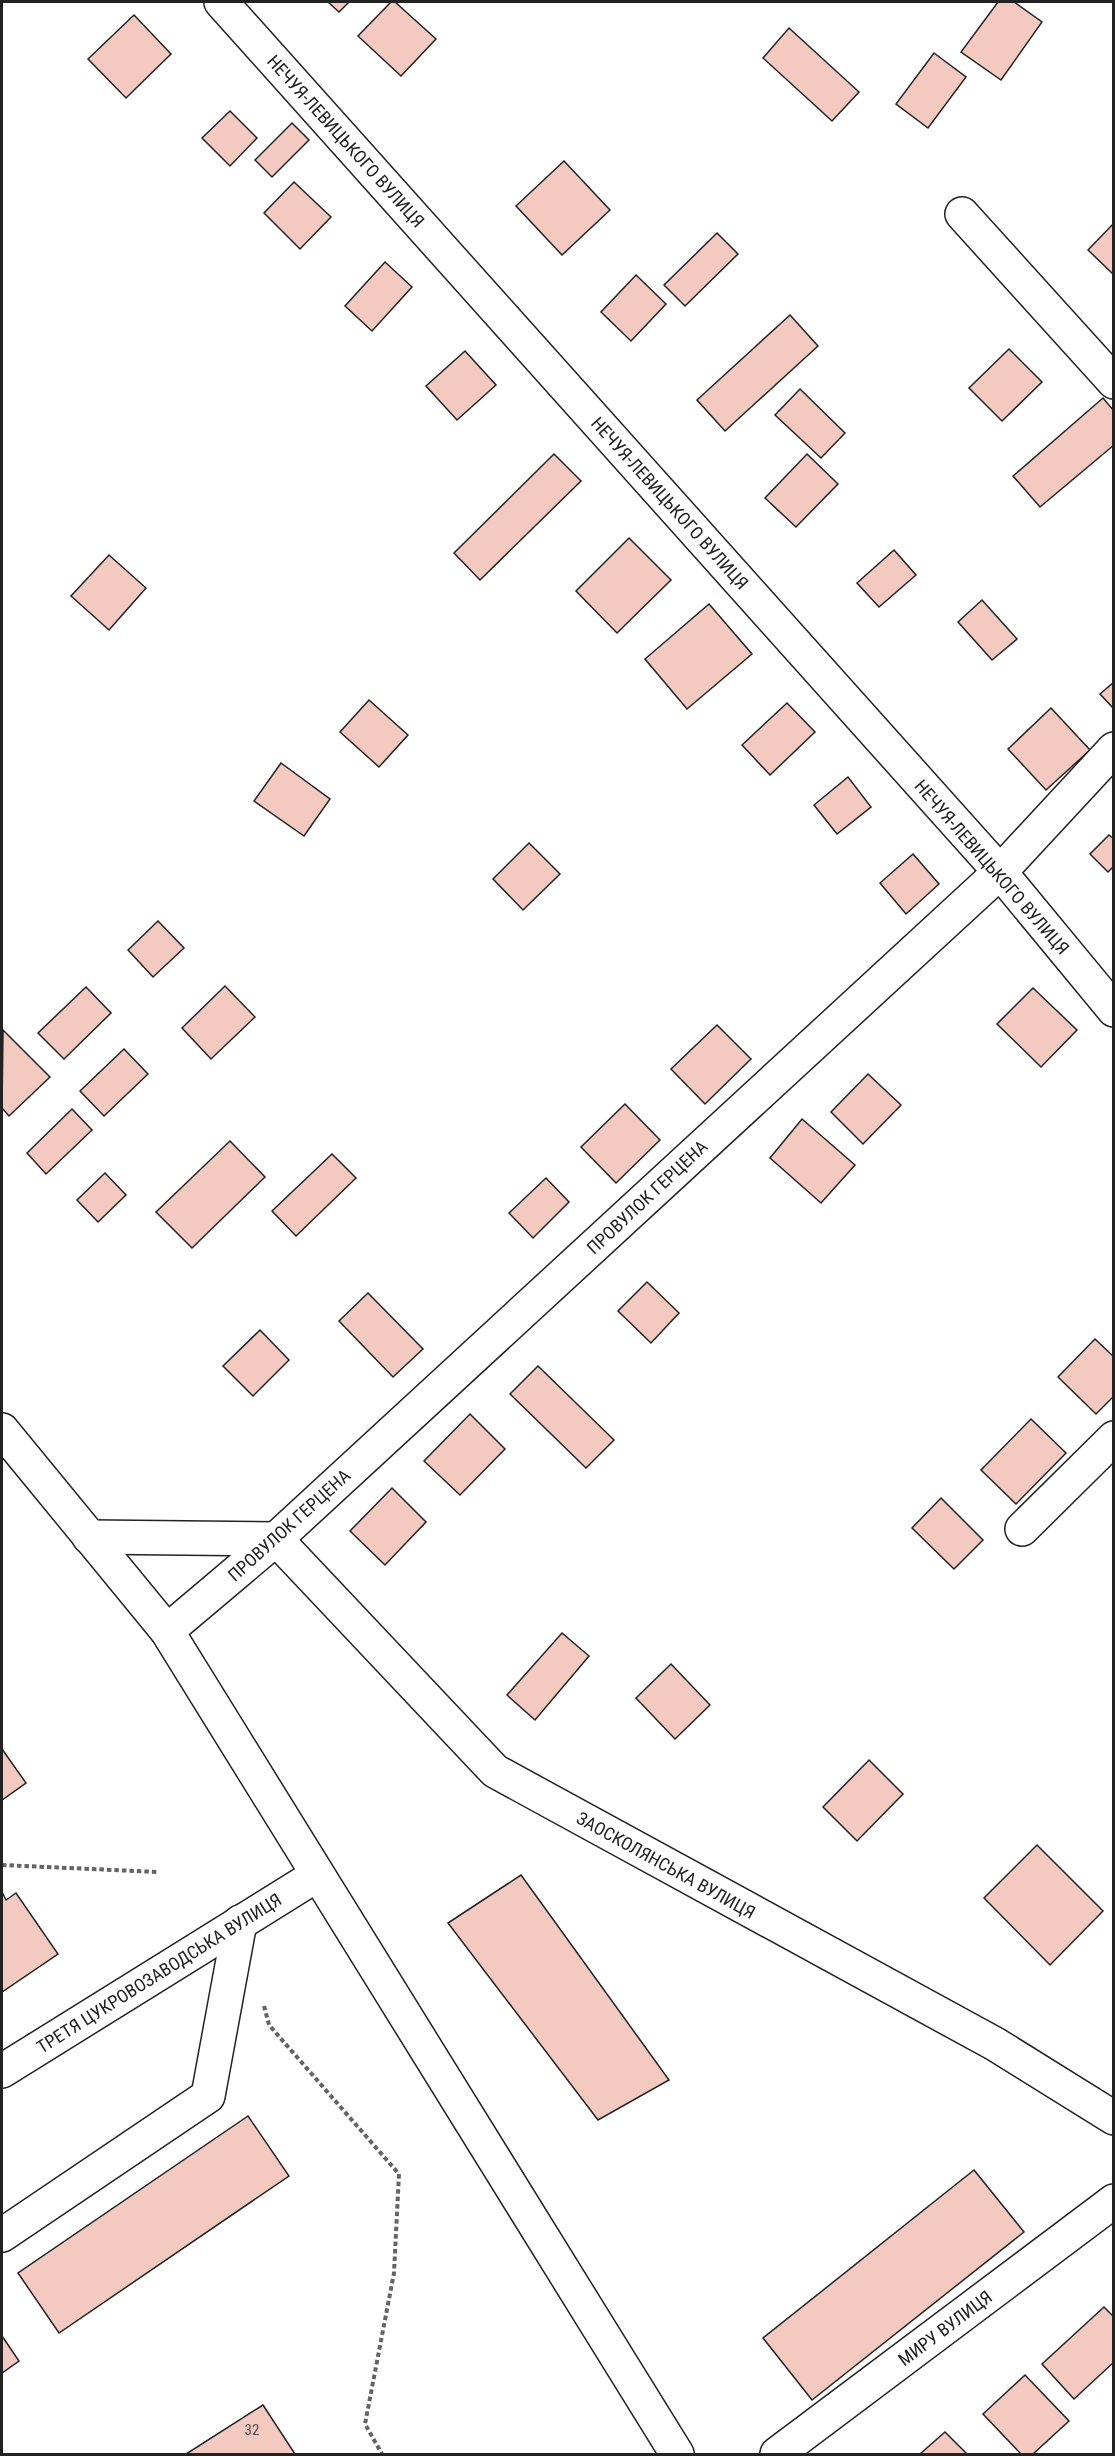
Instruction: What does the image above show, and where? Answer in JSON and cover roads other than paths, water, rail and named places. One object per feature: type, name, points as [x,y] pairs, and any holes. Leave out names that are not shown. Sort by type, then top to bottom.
[{"type":"street","name":"НЕЧУЯ-ЛЕВИЦЬКОГО ВУЛИЦЯ","points":[[221,2],[1000,872],[1113,1010]]},
{"type":"street","points":[[962,214],[1113,382]]},
{"type":"street","name":"ПРОВУЛОК ГЕРЦЕНА","points":[[167,1631],[276,1539],[1000,872],[1113,749]]},
{"type":"street","points":[[2,1430],[167,1631],[677,2454]]},
{"type":"street","points":[[1022,1529],[1113,1438]]},
{"type":"street","points":[[89,1536],[276,1539]]},
{"type":"street","name":"ЗАОСКОЛЯНСЬКА ВУЛИЦЯ","points":[[276,1539],[495,1772],[995,2044],[1113,2118]]},
{"type":"street","name":"ТРЕТЯ ЦУКРОВОЗАВОДСЬКА ВУЛИЦЯ","points":[[2,2071],[317,1875]]},
{"type":"street","points":[[2,2235],[208,2096],[240,1922]]},
{"type":"street","name":"МИРУ ВУЛИЦЯ","points":[[777,2454],[1113,2201]]}]
